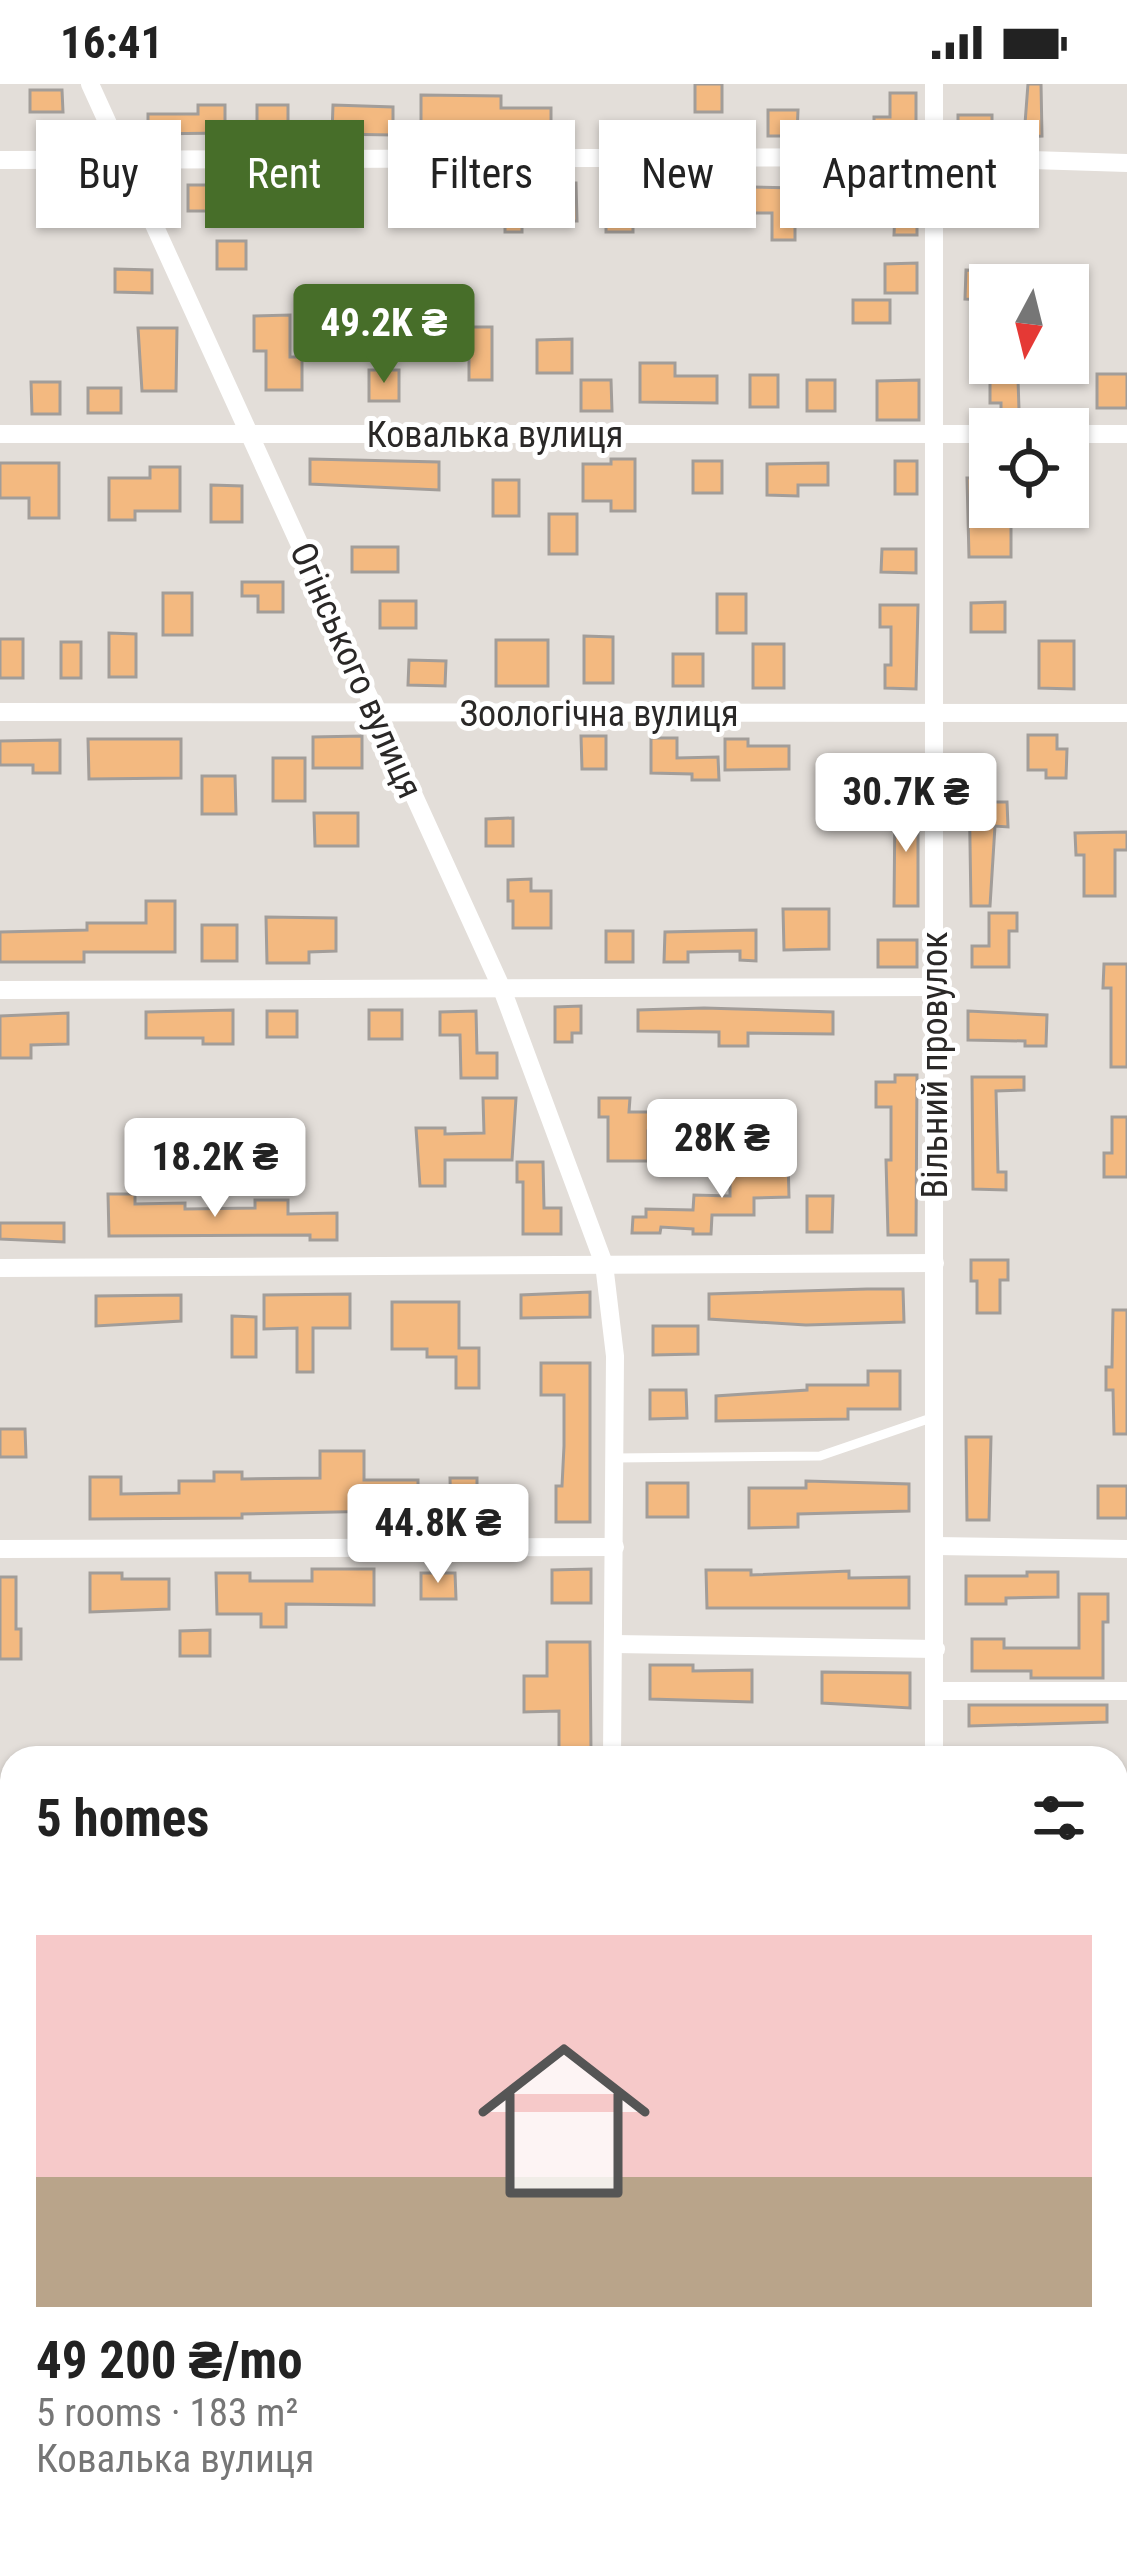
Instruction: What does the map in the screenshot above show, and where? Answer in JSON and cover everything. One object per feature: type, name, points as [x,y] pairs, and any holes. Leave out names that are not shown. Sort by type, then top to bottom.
[{"type":"street","name":"Огінського вулиця","points":[[90,84],[107,120]]},
{"type":"street","name":"Вільний провулок","points":[[934,84],[934,120]]},
{"type":"street","points":[[181,159],[780,157]]},
{"type":"street","points":[[0,160],[36,160]]},
{"type":"street","points":[[1039,160],[1127,163]]},
{"type":"street","name":"Огінського вулиця","points":[[157,228],[502,989],[604,1264],[615,1355],[612,1746]]},
{"type":"street","name":"Вільний провулок","points":[[934,1746],[935,228]]},
{"type":"street","name":"Ковалька вулиця","points":[[0,434],[969,434]]},
{"type":"street","points":[[1089,434],[1127,434]]},
{"type":"street","name":"Зоологічна вулиця","points":[[0,712],[1127,713]]},
{"type":"street","points":[[0,990],[934,987]]},
{"type":"street","points":[[0,1268],[935,1263]]},
{"type":"street","points":[[936,1546],[1127,1549]]},
{"type":"street","points":[[0,1549],[615,1547]]},
{"type":"street","points":[[614,1644],[936,1649]]},
{"type":"street","points":[[936,1691],[1127,1691]]},
{"type":"lane","points":[[615,1458],[820,1456],[937,1417]]},
{"type":"building","points":[[695,84],[722,84],[722,112],[695,112]]},
{"type":"building","points":[[1028,84],[1041,84],[1042,136],[1039,120],[1025,120]]},
{"type":"building","points":[[30,90],[62,90],[63,112],[30,112]]},
{"type":"building","points":[[890,93],[916,93],[916,120],[874,120],[890,117]]},
{"type":"building","points":[[421,95],[501,96],[501,108],[551,108],[551,120],[421,120]]},
{"type":"building","points":[[198,105],[225,105],[225,120],[205,120],[205,133],[181,134],[181,120],[148,120],[148,114],[198,114]]},
{"type":"building","points":[[257,105],[288,105],[288,120],[257,120]]},
{"type":"building","points":[[333,105],[393,107],[388,135],[364,135],[364,120],[332,120]]},
{"type":"building","points":[[768,110],[798,110],[798,120],[780,120],[780,136],[768,136]]},
{"type":"building","points":[[958,115],[992,115],[992,120],[958,120]]},
{"type":"building","points":[[188,185],[205,185],[205,211],[188,211]]},
{"type":"building","points":[[756,187],[780,188],[780,228],[795,228],[795,240],[772,240],[772,213],[756,213]]},
{"type":"building","points":[[606,228],[633,228],[633,232],[606,232]]},
{"type":"building","points":[[894,228],[917,228],[917,235],[894,235]]},
{"type":"building","points":[[217,241],[246,241],[246,269],[217,269]]},
{"type":"building","points":[[917,263],[917,293],[885,293],[885,264]]},
{"type":"building","points":[[115,269],[152,270],[152,293],[115,292]]},
{"type":"building","points":[[966,270],[969,270],[969,299],[965,299]]},
{"type":"building","points":[[853,300],[890,300],[890,323],[853,323]]},
{"type":"building","points":[[290,315],[290,357],[302,357],[302,390],[266,390],[266,351],[254,351],[254,316]]},
{"type":"building","points":[[469,327],[492,327],[492,380],[469,380]]},
{"type":"building","points":[[138,328],[177,328],[176,391],[142,391]]},
{"type":"building","points":[[572,339],[572,373],[537,373],[537,340]]},
{"type":"building","points":[[640,363],[675,363],[675,376],[717,376],[717,403],[640,402]]},
{"type":"building","points":[[369,370],[399,370],[399,401],[369,401]]},
{"type":"building","points":[[1097,374],[1127,374],[1127,408],[1097,408]]},
{"type":"building","points":[[750,375],[778,375],[778,407],[750,407]]},
{"type":"building","points":[[581,380],[611,380],[612,411],[581,411]]},
{"type":"building","points":[[807,380],[835,380],[835,411],[807,411]]},
{"type":"building","points":[[919,380],[919,420],[877,420],[877,381]]},
{"type":"building","points":[[31,382],[60,382],[60,414],[32,414]]},
{"type":"building","points":[[990,384],[1018,384],[1019,408],[990,403]]},
{"type":"building","points":[[88,388],[121,388],[121,413],[88,413]]},
{"type":"building","points":[[310,459],[439,462],[439,490],[310,484]]},
{"type":"building","points":[[611,459],[635,459],[635,511],[611,511],[611,501],[583,501],[583,464],[611,464]]},
{"type":"building","points":[[693,461],[722,461],[722,493],[693,493]]},
{"type":"building","points":[[895,461],[917,461],[917,494],[895,494]]},
{"type":"building","points":[[0,463],[59,463],[59,518],[29,518],[29,498],[0,498]]},
{"type":"building","points":[[828,463],[828,485],[798,485],[798,496],[767,495],[767,464]]},
{"type":"building","points":[[150,467],[180,467],[180,511],[135,511],[135,520],[109,520],[109,478],[150,478]]},
{"type":"building","points":[[967,478],[969,528],[1011,528],[1011,557],[969,557]]},
{"type":"building","points":[[493,480],[519,480],[519,516],[493,516]]},
{"type":"building","points":[[211,485],[242,486],[242,522],[211,522]]},
{"type":"building","points":[[549,514],[577,514],[577,554],[549,554]]},
{"type":"building","points":[[352,547],[398,547],[398,572],[352,572]]},
{"type":"building","points":[[882,549],[916,549],[916,573],[881,572]]},
{"type":"building","points":[[242,582],[283,582],[283,612],[258,612],[258,596],[242,596]]},
{"type":"building","points":[[163,593],[192,593],[192,635],[163,635]]},
{"type":"building","points":[[717,594],[746,594],[746,633],[717,633]]},
{"type":"building","points":[[380,601],[416,601],[416,628],[380,628]]},
{"type":"building","points":[[1005,602],[1005,632],[971,632],[971,603]]},
{"type":"building","points":[[880,605],[918,605],[916,689],[885,688],[885,665],[891,665],[891,627],[880,627]]},
{"type":"building","points":[[109,633],[136,634],[136,677],[109,677]]},
{"type":"building","points":[[584,636],[613,637],[613,683],[584,683]]},
{"type":"building","points":[[0,639],[23,639],[23,678],[0,678]]},
{"type":"building","points":[[496,640],[548,640],[548,686],[496,686]]},
{"type":"building","points":[[1039,641],[1074,641],[1074,689],[1039,688]]},
{"type":"building","points":[[61,642],[81,642],[81,678],[61,678]]},
{"type":"building","points":[[753,644],[784,644],[784,688],[753,688]]},
{"type":"building","points":[[673,654],[703,654],[703,686],[673,686]]},
{"type":"building","points":[[409,660],[446,661],[445,686],[408,685]]},
{"type":"building","points":[[1028,735],[1057,735],[1057,749],[1067,749],[1066,778],[1046,778],[1046,770],[1028,770]]},
{"type":"building","points":[[362,736],[362,768],[313,768],[313,737]]},
{"type":"building","points":[[581,736],[606,736],[606,769],[582,769]]},
{"type":"building","points":[[651,738],[677,738],[677,758],[718,757],[719,780],[651,773]]},
{"type":"building","points":[[88,739],[181,739],[181,778],[89,779]]},
{"type":"building","points":[[725,739],[748,739],[748,746],[789,746],[789,769],[725,770]]},
{"type":"building","points":[[60,740],[60,773],[33,773],[33,765],[0,765],[0,741]]},
{"type":"building","points":[[959,757],[990,757],[990,802],[1007,802],[1008,827],[995,826],[990,906],[971,906],[969,780],[959,780]]},
{"type":"building","points":[[273,758],[305,758],[305,801],[273,801]]},
{"type":"building","points":[[202,776],[235,776],[236,814],[202,814]]},
{"type":"building","points":[[895,803],[918,803],[918,906],[894,906]]},
{"type":"building","points":[[314,813],[358,813],[358,846],[315,846]]},
{"type":"building","points":[[513,818],[513,846],[486,846],[486,819]]},
{"type":"building","points":[[1127,832],[1127,850],[1115,850],[1115,896],[1084,896],[1084,855],[1076,855],[1075,833]]},
{"type":"building","points":[[531,879],[531,891],[551,891],[551,928],[513,928],[508,880]]},
{"type":"building","points":[[146,901],[175,901],[175,952],[84,952],[84,962],[0,962],[0,932],[87,930],[87,923],[146,923]]},
{"type":"building","points":[[783,909],[829,909],[829,949],[784,950]]},
{"type":"building","points":[[989,913],[1017,913],[1017,931],[1009,931],[1009,967],[972,967],[972,946],[989,946]]},
{"type":"building","points":[[266,917],[336,918],[336,951],[309,952],[309,963],[267,963]]},
{"type":"building","points":[[202,925],[237,925],[237,961],[202,961]]},
{"type":"building","points":[[756,930],[756,961],[740,960],[740,951],[688,952],[688,962],[664,962],[665,932]]},
{"type":"building","points":[[606,931],[633,931],[633,962],[606,962]]},
{"type":"building","points":[[878,940],[917,940],[917,967],[878,967]]},
{"type":"building","points":[[1104,964],[1127,964],[1127,1067],[1111,1067],[1111,988],[1103,988]]},
{"type":"building","points":[[581,1006],[581,1033],[572,1033],[572,1042],[555,1042],[555,1007]]},
{"type":"building","points":[[233,1010],[233,1044],[203,1044],[203,1038],[146,1038],[146,1012]]},
{"type":"building","points":[[369,1010],[402,1010],[402,1039],[369,1039]]},
{"type":"building","points":[[638,1010],[833,1012],[833,1034],[748,1033],[748,1046],[719,1046],[719,1032],[638,1031]]},
{"type":"building","points":[[267,1011],[297,1011],[297,1037],[267,1037]]},
{"type":"building","points":[[476,1011],[477,1053],[497,1053],[497,1078],[461,1078],[460,1035],[440,1035],[440,1012]]},
{"type":"building","points":[[968,1011],[1047,1015],[1046,1046],[968,1040]]},
{"type":"building","points":[[68,1013],[68,1044],[31,1045],[31,1058],[0,1058],[0,1016]]},
{"type":"building","points":[[895,1075],[917,1075],[916,1235],[888,1235],[886,1160],[891,1160],[891,1107],[876,1107],[876,1082],[895,1082]]},
{"type":"building","points":[[972,1077],[1024,1077],[1024,1090],[996,1091],[998,1172],[1006,1172],[1006,1190],[973,1189]]},
{"type":"building","points":[[483,1098],[516,1098],[512,1160],[445,1160],[445,1186],[420,1186],[416,1128],[445,1128],[445,1134],[484,1133]]},
{"type":"building","points":[[599,1098],[630,1098],[629,1112],[695,1112],[695,1131],[648,1131],[648,1161],[608,1161],[608,1117],[599,1117]]},
{"type":"building","points":[[1112,1117],[1127,1117],[1127,1177],[1104,1177],[1104,1153],[1112,1153]]},
{"type":"building","points":[[765,1157],[788,1157],[789,1197],[754,1198],[754,1215],[712,1215],[711,1234],[661,1227],[660,1233],[632,1233],[633,1217],[646,1217],[646,1209],[693,1210],[694,1195],[730,1196],[730,1174],[765,1174]]},
{"type":"building","points":[[517,1162],[543,1162],[544,1208],[561,1208],[561,1234],[523,1234],[523,1182],[517,1182]]},
{"type":"building","points":[[108,1194],[135,1194],[135,1204],[185,1203],[185,1209],[255,1208],[255,1200],[288,1200],[288,1214],[337,1213],[337,1240],[310,1240],[310,1235],[109,1236]]},
{"type":"building","points":[[807,1196],[833,1196],[832,1232],[807,1232]]},
{"type":"building","points":[[0,1223],[64,1223],[64,1242],[0,1239]]},
{"type":"building","points":[[971,1260],[1008,1260],[1008,1280],[1000,1280],[1000,1313],[977,1313]]},
{"type":"building","points":[[903,1289],[904,1322],[806,1325],[709,1319],[709,1294]]},
{"type":"building","points":[[590,1292],[590,1317],[521,1318],[521,1295]]},
{"type":"building","points":[[350,1294],[350,1328],[313,1328],[313,1372],[297,1372],[297,1328],[264,1329],[264,1295]]},
{"type":"building","points":[[181,1295],[181,1321],[96,1326],[96,1296]]},
{"type":"building","points":[[392,1302],[459,1302],[459,1348],[479,1348],[479,1388],[456,1388],[456,1357],[427,1357],[427,1349],[392,1349]]},
{"type":"building","points":[[1113,1310],[1127,1310],[1127,1434],[1114,1434],[1113,1390],[1106,1390],[1106,1367],[1112,1367]]},
{"type":"building","points":[[232,1316],[256,1317],[256,1357],[232,1357]]},
{"type":"building","points":[[653,1326],[698,1326],[698,1354],[653,1355]]},
{"type":"building","points":[[541,1363],[590,1363],[590,1522],[556,1522],[556,1486],[562,1486],[564,1395],[541,1395]]},
{"type":"building","points":[[868,1371],[900,1371],[900,1409],[848,1409],[848,1419],[716,1421],[716,1396],[807,1390],[807,1385],[868,1385]]},
{"type":"building","points":[[650,1390],[686,1390],[687,1418],[650,1419]]},
{"type":"building","points":[[0,1429],[25,1429],[26,1457],[0,1457]]},
{"type":"building","points":[[966,1437],[991,1437],[989,1520],[967,1520]]},
{"type":"building","points":[[320,1451],[364,1451],[364,1480],[418,1480],[418,1519],[382,1520],[382,1511],[90,1519],[90,1477],[121,1477],[121,1494],[179,1493],[179,1481],[214,1481],[214,1472],[242,1472],[242,1479],[320,1478]]},
{"type":"building","points":[[450,1478],[477,1478],[477,1518],[451,1518]]},
{"type":"building","points":[[806,1481],[909,1484],[909,1511],[798,1514],[798,1527],[749,1528],[749,1488],[806,1488]]},
{"type":"building","points":[[647,1483],[688,1483],[688,1517],[647,1517]]},
{"type":"building","points":[[1098,1486],[1127,1486],[1127,1518],[1098,1518]]},
{"type":"building","points":[[312,1569],[374,1569],[374,1605],[286,1604],[286,1627],[261,1627],[261,1614],[217,1614],[216,1573],[250,1573],[250,1581],[312,1581]]},
{"type":"building","points":[[591,1569],[591,1603],[552,1603],[552,1570]]},
{"type":"building","points":[[706,1570],[751,1570],[751,1575],[849,1571],[849,1578],[909,1577],[909,1608],[707,1608]]},
{"type":"building","points":[[1027,1572],[1058,1572],[1058,1597],[966,1604],[966,1576],[1027,1576]]},
{"type":"building","points":[[90,1573],[169,1579],[169,1609],[90,1612]]},
{"type":"building","points":[[421,1573],[455,1573],[456,1599],[421,1599]]},
{"type":"building","points":[[0,1577],[16,1577],[21,1659],[0,1659]]},
{"type":"building","points":[[1079,1594],[1108,1594],[1103,1678],[1031,1678],[1031,1671],[972,1671],[972,1639],[1004,1639],[1004,1648],[1079,1648]]},
{"type":"building","points":[[210,1630],[210,1656],[180,1656],[180,1631]]},
{"type":"building","points":[[547,1642],[590,1642],[591,1746],[559,1746],[559,1711],[524,1712],[524,1676],[547,1676]]},
{"type":"building","points":[[650,1665],[693,1665],[693,1671],[752,1670],[752,1702],[650,1699]]},
{"type":"building","points":[[822,1672],[910,1673],[910,1708],[822,1703]]},
{"type":"building","points":[[969,1705],[1107,1705],[1107,1722],[969,1726]]}]
